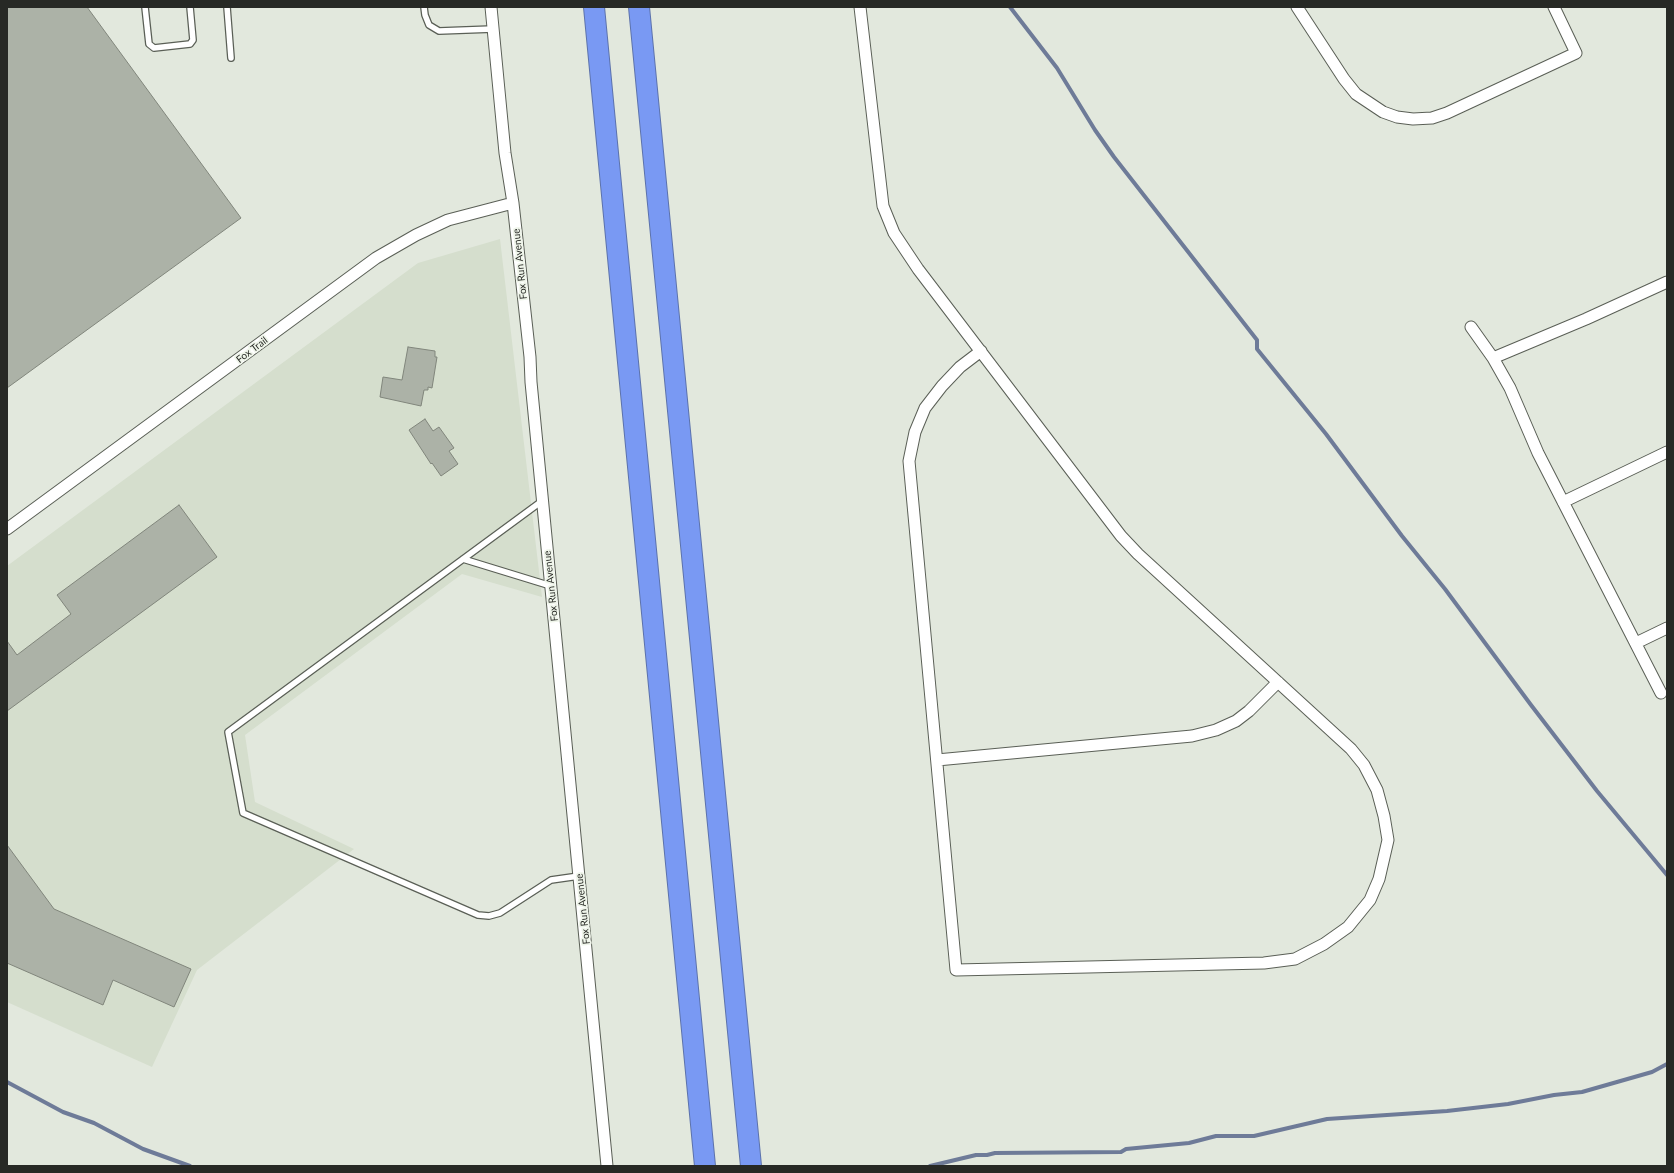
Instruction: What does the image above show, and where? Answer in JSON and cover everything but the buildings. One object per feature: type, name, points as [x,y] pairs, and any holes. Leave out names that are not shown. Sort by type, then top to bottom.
[{"type":"highway","points":[[594,7],[705,1166]]},
{"type":"highway","points":[[639,7],[751,1166]]},
{"type":"street","name":"Fox Run Avenue","points":[[491,7],[505,153],[513,203],[530,357],[542,500],[580,876],[607,1166]]},
{"type":"street","points":[[860,7],[883,206],[894,233],[918,269],[1121,536],[1138,554],[1351,749],[1364,765],[1377,790],[1384,816],[1388,840],[1379,879],[1370,900],[1348,927],[1324,944],[1295,959],[1264,963],[956,970],[909,461],[914,432],[925,408],[942,386],[960,367],[981,352]]},
{"type":"street","points":[[1297,7],[1344,79],[1356,94],[1383,112],[1397,117],[1413,119],[1432,118],[1447,113],[1576,53],[1554,7]]},
{"type":"street","name":"Fox Trail","points":[[7,529],[376,258],[416,235],[448,220],[513,203]]},
{"type":"street","points":[[1493,358],[1586,319],[1667,282]]},
{"type":"street","points":[[1471,327],[1493,358],[1510,388],[1538,453],[1636,642],[1661,694]]},
{"type":"street","points":[[1563,502],[1667,452]]},
{"type":"street","points":[[1636,642],[1667,628]]},
{"type":"street","points":[[937,760],[1192,736],[1216,730],[1236,721],[1249,711],[1278,682]]},
{"type":"lane","points":[[145,7],[149,44],[154,48],[190,44],[193,40],[190,7]]},
{"type":"lane","points":[[227,7],[231,58]]},
{"type":"lane","points":[[424,7],[429,25],[439,31],[493,29]]},
{"type":"lane","points":[[542,500],[228,732],[243,813],[478,915],[489,916],[500,913],[551,880],[580,876]]},
{"type":"lane","points":[[463,559],[551,586]]},
{"type":"shaded area","points":[[500,239],[542,597],[462,574],[245,735],[255,802],[354,849],[197,970],[152,1067],[7,1002],[7,566],[418,263]]},
{"type":"waterway","points":[[1010,7],[1057,68],[1095,130],[1114,157],[1257,340],[1257,349],[1326,434],[1597,791],[1667,875]]},
{"type":"waterway","points":[[930,1166],[976,1155],[995,1153],[1121,1152],[1126,1149],[1189,1143],[1216,1136],[1254,1136],[1327,1119],[1447,1111],[1508,1104],[1554,1095],[1582,1092],[1652,1072],[1667,1064]]},
{"type":"waterway","points":[[7,1082],[63,1112],[94,1123],[143,1149],[190,1166]]}]
